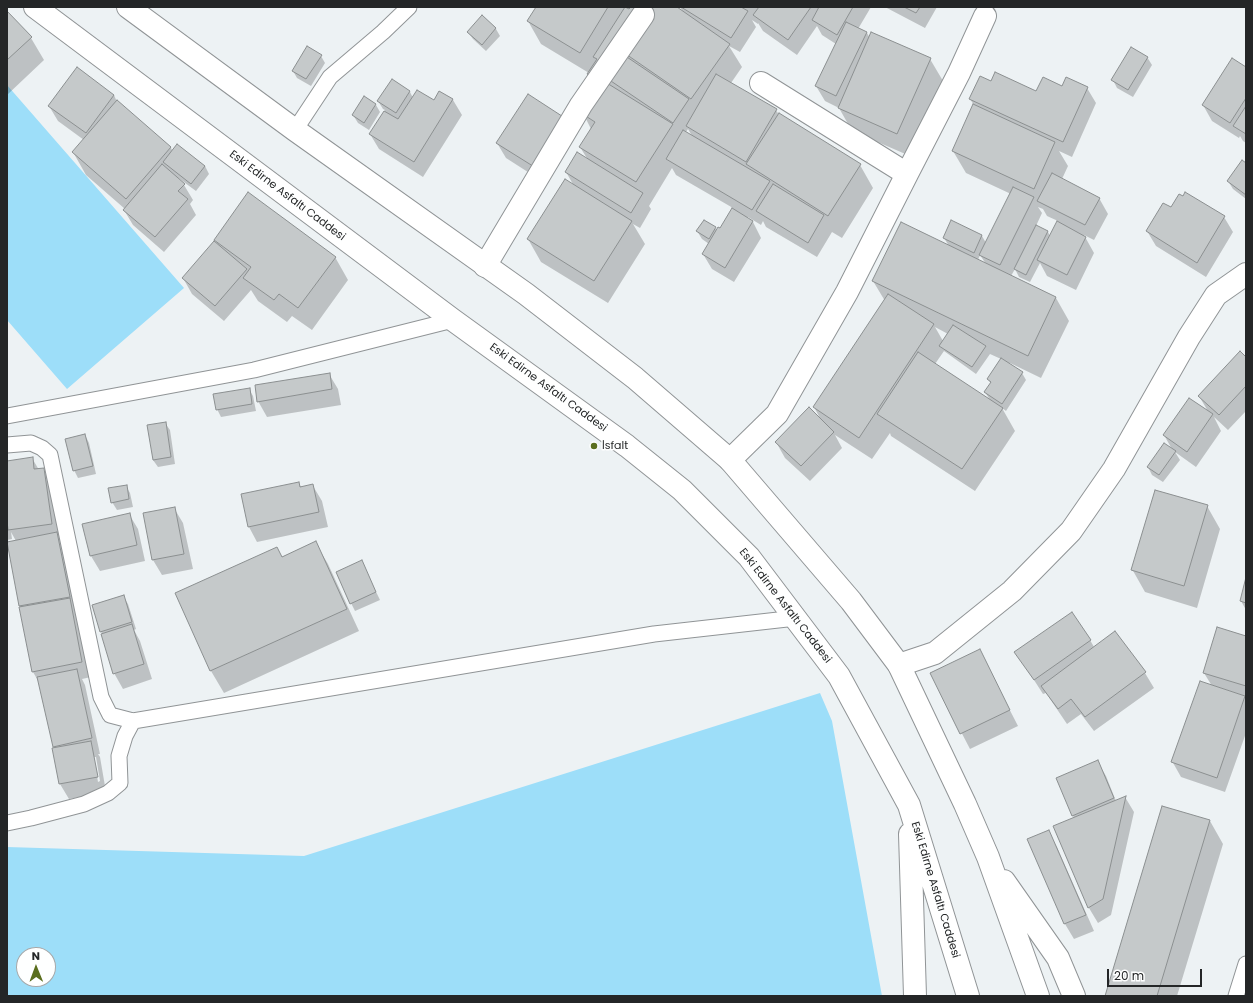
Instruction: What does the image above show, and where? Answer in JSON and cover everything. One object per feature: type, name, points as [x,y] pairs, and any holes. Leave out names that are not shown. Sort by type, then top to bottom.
[{"type":"main road","name":"Eski Edirne Asfaltı Caddesi","points":[[35,7],[453,320],[627,446],[682,490],[749,557],[839,676],[909,805],[968,996]]},
{"type":"main road","points":[[128,7],[295,130],[526,294],[635,378],[730,460],[852,601],[899,665],[965,804],[988,857],[1038,996]]},
{"type":"main road","points":[[485,266],[580,105],[643,16]]},
{"type":"main road","points":[[730,460],[777,414],[847,292],[959,73],[985,16]]},
{"type":"main road","points":[[761,83],[907,174]]},
{"type":"main road","points":[[899,665],[935,653],[1012,591],[1071,531],[1114,469],[1189,337],[1216,296],[1246,274]]},
{"type":"main road","points":[[909,805],[915,996]]},
{"type":"main road","points":[[988,857],[1058,958],[1074,996]]},
{"type":"lane","points":[[295,130],[330,77],[383,32],[409,7]]},
{"type":"lane","points":[[7,416],[254,370],[453,320]]},
{"type":"lane","points":[[7,445],[31,442],[42,448],[50,455],[100,697],[110,715],[133,721],[654,634],[796,618]]},
{"type":"lane","points":[[7,823],[84,804],[108,793],[120,783],[120,756],[125,736],[133,721]]},
{"type":"lane","points":[[1236,996],[1246,964]]},
{"type":"shaded area","points":[[7,85],[184,288],[67,389],[7,320]]},
{"type":"shaded area","points":[[820,693],[832,721],[882,996],[7,996],[7,847],[304,856]]},
{"type":"building","points":[[536,7],[608,7],[580,53],[527,21]]},
{"type":"building","points":[[625,7],[629,9],[631,7],[644,7],[596,80],[587,74],[597,59],[593,57]]},
{"type":"building","points":[[650,7],[677,7],[730,44],[691,99],[620,50]]},
{"type":"building","points":[[681,7],[741,7],[748,11],[731,38]]},
{"type":"building","points":[[759,7],[811,7],[788,40],[753,15]]},
{"type":"building","points":[[819,7],[853,7],[837,35],[812,20]]},
{"type":"building","points":[[904,7],[920,7],[916,13]]},
{"type":"building","points":[[7,11],[32,37],[7,60]]},
{"type":"building","points":[[482,15],[496,28],[482,45],[467,32]]},
{"type":"building","points":[[846,22],[867,32],[836,96],[815,86]]},
{"type":"building","points":[[871,32],[931,58],[897,134],[838,108]]},
{"type":"building","points":[[307,46],[322,55],[306,79],[292,71]]},
{"type":"building","points":[[1131,47],[1148,57],[1128,90],[1111,80]]},
{"type":"building","points":[[621,53],[689,99],[673,123],[605,77]]},
{"type":"building","points":[[1232,58],[1246,67],[1246,98],[1230,123],[1202,105]]},
{"type":"building","points":[[77,67],[114,95],[86,133],[48,106]]},
{"type":"building","points":[[995,72],[1036,91],[1043,77],[1062,86],[1066,77],[1088,87],[1063,142],[969,99],[980,76],[991,81]]},
{"type":"building","points":[[716,74],[777,109],[746,162],[686,126]]},
{"type":"building","points":[[392,79],[410,91],[396,113],[377,101]]},
{"type":"building","points":[[602,80],[673,124],[636,182],[579,147],[595,122],[581,113]]},
{"type":"building","points":[[417,90],[434,100],[439,91],[453,99],[414,162],[369,134],[384,111],[398,119]]},
{"type":"building","points":[[528,94],[568,120],[536,168],[496,143]]},
{"type":"building","points":[[364,96],[376,104],[364,123],[352,115]]},
{"type":"building","points":[[117,100],[171,147],[126,199],[72,152]]},
{"type":"building","points":[[973,104],[1055,142],[1034,189],[952,151]]},
{"type":"building","points":[[1246,106],[1246,134],[1233,126]]},
{"type":"building","points":[[779,113],[861,164],[828,216],[746,164]]},
{"type":"building","points":[[683,130],[770,181],[752,210],[666,159]]},
{"type":"building","points":[[177,144],[205,166],[191,184],[163,162]]},
{"type":"building","points":[[577,152],[643,193],[631,213],[565,172]]},
{"type":"building","points":[[1242,160],[1246,163],[1246,195],[1227,181]]},
{"type":"building","points":[[162,164],[185,184],[178,191],[188,199],[155,237],[123,210]]},
{"type":"building","points":[[1052,173],[1100,198],[1085,225],[1037,201]]},
{"type":"building","points":[[565,179],[632,221],[594,281],[527,239]]},
{"type":"building","points":[[773,184],[824,215],[808,243],[756,211]]},
{"type":"building","points":[[1013,187],[1034,197],[1000,265],[979,255]]},
{"type":"building","points":[[248,192],[336,257],[298,308],[279,294],[274,300],[243,278],[251,267],[214,240]]},
{"type":"building","points":[[1185,192],[1225,216],[1197,263],[1146,231],[1163,203],[1171,207],[1179,194],[1183,196]]},
{"type":"building","points":[[732,208],[753,221],[725,268],[702,254],[718,227],[720,228]]},
{"type":"building","points":[[704,220],[716,227],[709,239],[696,231]]},
{"type":"building","points":[[951,220],[982,235],[974,253],[943,238]]},
{"type":"building","points":[[1057,221],[1086,237],[1067,275],[1037,260]]},
{"type":"building","points":[[901,222],[1056,297],[1028,356],[872,281]]},
{"type":"building","points":[[1036,225],[1048,231],[1026,275],[1014,269]]},
{"type":"building","points":[[214,241],[247,269],[215,306],[182,278]]},
{"type":"building","points":[[888,294],[934,324],[859,438],[813,407]]},
{"type":"building","points":[[953,325],[986,346],[972,367],[939,346]]},
{"type":"building","points":[[1240,351],[1246,357],[1246,386],[1219,415],[1198,396]]},
{"type":"building","points":[[918,352],[1003,408],[962,469],[877,414]]},
{"type":"building","points":[[1001,358],[1023,372],[1002,404],[984,392],[991,382],[987,379]]},
{"type":"building","points":[[330,373],[332,389],[257,402],[255,385]]},
{"type":"building","points":[[250,388],[252,404],[216,410],[213,394]]},
{"type":"building","points":[[1189,398],[1213,414],[1187,452],[1163,435]]},
{"type":"building","points":[[809,407],[834,432],[801,466],[775,442]]},
{"type":"building","points":[[166,422],[171,457],[153,460],[147,425]]},
{"type":"building","points":[[85,434],[93,466],[73,471],[65,439]]},
{"type":"building","points":[[1164,443],[1176,451],[1159,475],[1147,467]]},
{"type":"building","points":[[33,457],[34,469],[44,468],[52,524],[8,530],[7,461]]},
{"type":"building","points":[[299,482],[300,487],[313,484],[319,512],[248,527],[241,494]]},
{"type":"building","points":[[127,485],[129,499],[111,503],[108,488]]},
{"type":"building","points":[[1155,490],[1208,505],[1184,586],[1131,570]]},
{"type":"building","points":[[175,507],[184,554],[152,560],[143,513]]},
{"type":"building","points":[[130,513],[137,545],[90,556],[82,524]]},
{"type":"building","points":[[57,532],[70,597],[19,606],[7,542]]},
{"type":"building","points":[[316,541],[347,609],[210,671],[175,593],[277,547],[282,557]]},
{"type":"building","points":[[362,560],[376,592],[350,604],[336,572]]},
{"type":"building","points":[[1246,577],[1246,603],[1240,601]]},
{"type":"building","points":[[124,595],[132,622],[100,632],[92,605]]},
{"type":"building","points":[[70,598],[82,662],[32,672],[19,607]]},
{"type":"building","points":[[1072,612],[1091,640],[1034,680],[1014,652]]},
{"type":"building","points":[[132,624],[144,664],[113,674],[101,634]]},
{"type":"building","points":[[1217,627],[1246,636],[1246,686],[1203,673]]},
{"type":"building","points":[[1115,631],[1146,672],[1085,717],[1071,699],[1058,709],[1041,686]]},
{"type":"building","points":[[980,649],[1010,710],[960,734],[930,673]]},
{"type":"building","points":[[77,669],[92,738],[53,747],[37,677]]},
{"type":"building","points":[[1200,681],[1245,696],[1217,778],[1171,762]]},
{"type":"building","points":[[91,741],[98,777],[59,784],[52,748]]},
{"type":"building","points":[[1098,760],[1114,798],[1072,816],[1056,778]]},
{"type":"building","points":[[1126,796],[1103,899],[1088,908],[1053,826]]},
{"type":"building","points":[[1162,806],[1210,820],[1157,996],[1105,996]]},
{"type":"building","points":[[1049,830],[1086,915],[1064,924],[1027,839]]},
{"type":"place","name":"İsfalt","points":[[594,446]]}]
